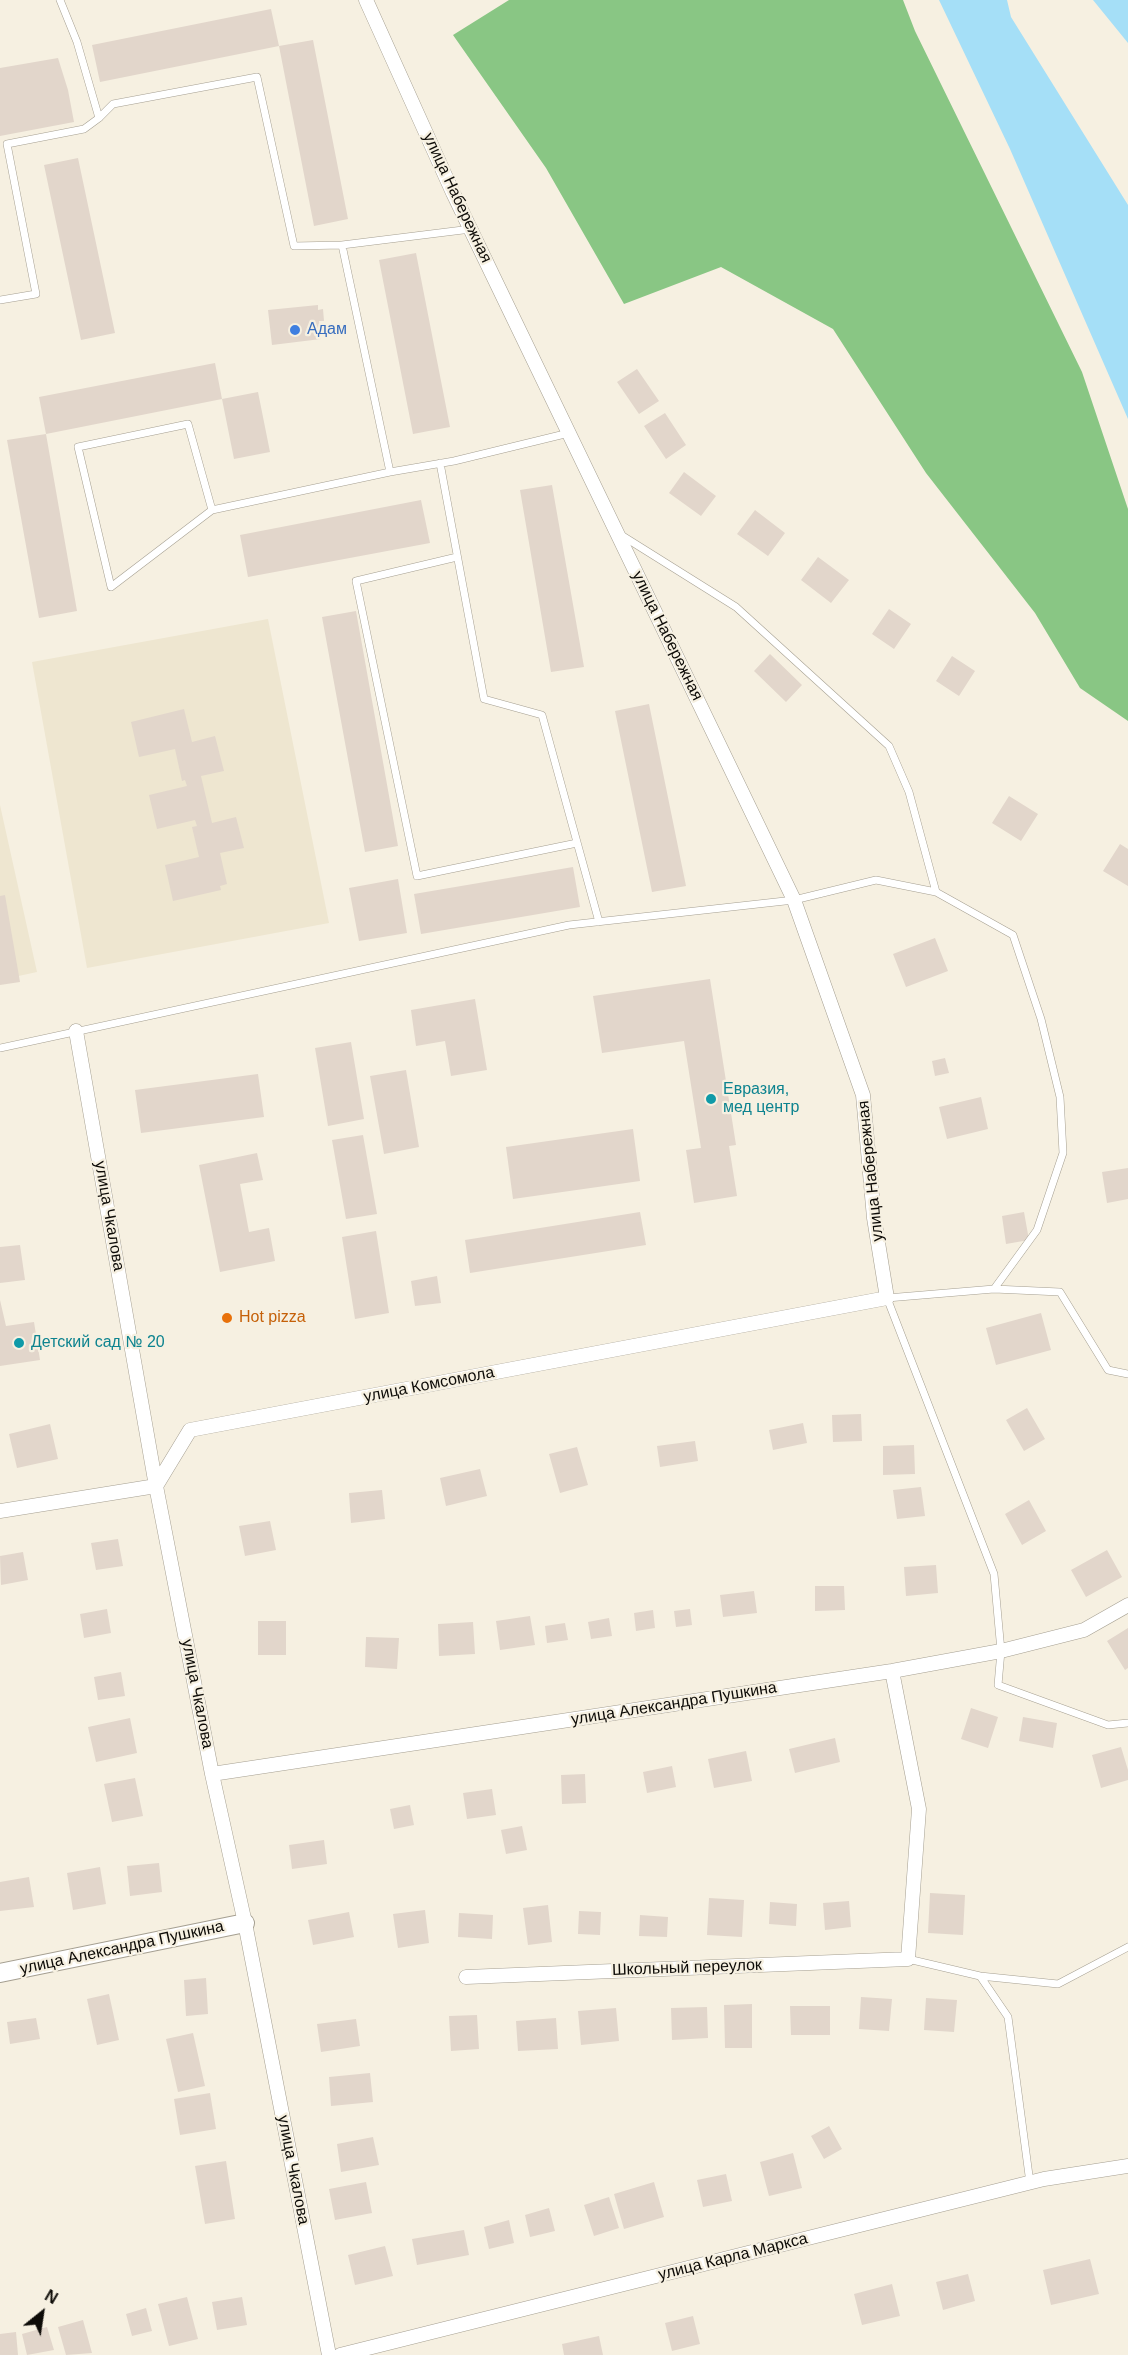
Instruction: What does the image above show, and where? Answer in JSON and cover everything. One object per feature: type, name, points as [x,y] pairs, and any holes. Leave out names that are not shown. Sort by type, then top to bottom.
[{"type":"street","name":"улица Набережная","points":[[366,0],[471,229],[794,900],[863,1095],[874,1218],[887,1298]]},
{"type":"street","name":"улица Чкалова","points":[[76,1031],[156,1486],[212,1774],[245,1923],[329,2355]]},
{"type":"street","name":"улица Комсомола","points":[[156,1486],[190,1430],[887,1298]]},
{"type":"street","points":[[0,1511],[156,1486]]},
{"type":"street","name":"улица Александра Пушкина","points":[[212,1774],[892,1671],[1001,1651],[1084,1630],[1128,1605]]},
{"type":"street","points":[[892,1671],[919,1809],[908,1959]]},
{"type":"street","name":"улица Александра Пушкина","points":[[0,1973],[245,1923]]},
{"type":"street","name":"Школьный переулок","points":[[466,1977],[908,1959]]},
{"type":"street","name":"улица Карла Маркса","points":[[340,2355],[1030,2183],[1128,2166]]},
{"type":"lane","points":[[60,0],[76,42],[99,118]]},
{"type":"lane","points":[[0,300],[36,294],[4,145],[84,129],[113,104],[257,77],[294,246],[342,245],[471,229]]},
{"type":"lane","points":[[342,245],[390,472]]},
{"type":"lane","points":[[212,510],[188,424],[78,447],[111,587],[212,510],[440,463],[569,433]]},
{"type":"lane","points":[[440,463],[484,699],[542,715],[599,922]]},
{"type":"lane","points":[[616,532],[736,607],[889,746],[909,792],[936,892]]},
{"type":"lane","points":[[457,557],[356,581],[417,876],[577,843]]},
{"type":"lane","points":[[0,1048],[569,925],[794,900],[876,880],[936,892],[1013,935],[1041,1019],[1060,1097],[1063,1153],[1037,1230],[994,1289]]},
{"type":"lane","points":[[1128,1374],[1108,1370],[1060,1292],[994,1289],[887,1298],[994,1574],[1001,1651],[998,1685],[1108,1725],[1128,1723]]},
{"type":"lane","points":[[908,1959],[980,1976],[1058,1984],[1128,1947]]},
{"type":"lane","points":[[980,1976],[1008,2016],[1030,2183]]},
{"type":"shaded area","points":[[268,619],[329,923],[87,968],[32,662]]},
{"type":"shaded area","points":[[0,805],[37,972],[0,980]]},
{"type":"green space","points":[[509,0],[903,0],[915,31],[1082,372],[1128,509],[1128,721],[1080,688],[1035,613],[926,473],[833,329],[721,267],[624,304],[546,168],[453,35]]},
{"type":"water","points":[[939,0],[1007,0],[1011,17],[1128,205],[1128,419],[1010,149]]},
{"type":"water","points":[[1093,0],[1128,0],[1128,43]]},
{"type":"building","points":[[271,9],[279,46],[100,82],[92,45]]},
{"type":"building","points":[[313,40],[348,219],[314,226],[279,46]]},
{"type":"building","points":[[58,58],[68,90],[74,122],[0,136],[0,68]]},
{"type":"building","points":[[78,158],[115,333],[81,340],[44,165]]},
{"type":"building","points":[[416,253],[450,427],[413,434],[379,260]]},
{"type":"building","name":"Адам","points":[[318,305],[318,310],[323,309],[324,321],[319,321],[321,339],[272,345],[268,310]]},
{"type":"building","points":[[215,363],[222,399],[46,434],[39,397]]},
{"type":"building","points":[[637,369],[659,401],[639,414],[617,382]]},
{"type":"building","points":[[258,392],[270,452],[234,459],[222,399]]},
{"type":"building","points":[[665,413],[686,445],[666,459],[644,426]]},
{"type":"building","points":[[46,434],[77,611],[39,618],[7,440]]},
{"type":"building","points":[[684,472],[716,496],[701,516],[669,493]]},
{"type":"building","points":[[552,485],[584,667],[551,672],[520,490]]},
{"type":"building","points":[[421,500],[430,543],[248,577],[240,535]]},
{"type":"building","points":[[755,510],[785,533],[768,556],[737,534]]},
{"type":"building","points":[[818,557],[849,580],[831,603],[801,580]]},
{"type":"building","points":[[889,609],[911,624],[894,649],[872,634]]},
{"type":"building","points":[[356,611],[398,846],[365,852],[322,617]]},
{"type":"building","points":[[770,654],[802,685],[786,702],[754,671]]},
{"type":"building","points":[[952,656],[975,671],[959,696],[936,681]]},
{"type":"building","points":[[649,704],[686,886],[652,892],[615,711]]},
{"type":"building","points":[[184,709],[192,742],[215,736],[224,771],[201,776],[212,823],[236,817],[244,848],[220,853],[227,884],[220,886],[221,890],[173,901],[165,865],[199,857],[192,827],[197,826],[195,820],[157,829],[149,795],[187,786],[185,780],[182,781],[175,749],[139,757],[131,722]]},
{"type":"building","points":[[1009,796],[1038,814],[1021,841],[992,823]]},
{"type":"building","points":[[1120,844],[1128,849],[1128,886],[1103,871]]},
{"type":"building","points":[[573,867],[580,907],[421,934],[414,894]]},
{"type":"building","points":[[398,879],[407,933],[359,941],[349,888]]},
{"type":"building","points":[[5,895],[20,982],[0,985],[0,896]]},
{"type":"building","points":[[935,938],[948,971],[906,987],[893,954]]},
{"type":"building","name":"Евразия, мед центр","points":[[710,979],[736,1145],[729,1146],[737,1196],[694,1203],[686,1150],[701,1148],[684,1041],[602,1053],[593,996]]},
{"type":"building","points":[[475,999],[487,1070],[451,1076],[445,1041],[416,1046],[411,1010]]},
{"type":"building","points":[[351,1042],[364,1119],[328,1126],[315,1048]]},
{"type":"building","points":[[945,1058],[949,1073],[935,1076],[932,1061]]},
{"type":"building","points":[[406,1070],[419,1147],[384,1154],[370,1076]]},
{"type":"building","points":[[258,1074],[264,1117],[141,1133],[135,1090]]},
{"type":"building","points":[[981,1097],[988,1129],[947,1139],[939,1107]]},
{"type":"building","points":[[633,1129],[640,1181],[513,1199],[506,1147]]},
{"type":"building","points":[[363,1135],[377,1214],[346,1219],[332,1140]]},
{"type":"building","points":[[257,1153],[263,1180],[240,1184],[249,1232],[269,1228],[275,1261],[220,1272],[199,1165]]},
{"type":"building","points":[[1128,1168],[1128,1199],[1107,1203],[1102,1172]]},
{"type":"building","points":[[640,1212],[646,1245],[470,1273],[465,1240]]},
{"type":"building","points":[[1024,1212],[1029,1240],[1006,1244],[1002,1216]]},
{"type":"building","points":[[376,1231],[389,1313],[355,1319],[342,1237]]},
{"type":"building","points":[[20,1245],[25,1280],[0,1283],[0,1247]]},
{"type":"building","points":[[437,1276],[441,1303],[415,1306],[411,1281]]},
{"type":"building","name":"Детский сад № 20","points":[[0,1300],[6,1326],[34,1322],[40,1360],[0,1366]]},
{"type":"building","points":[[1041,1313],[1051,1350],[996,1365],[986,1328]]},
{"type":"building","points":[[1027,1408],[1045,1439],[1024,1451],[1006,1420]]},
{"type":"building","points":[[861,1414],[862,1441],[833,1442],[832,1415]]},
{"type":"building","points":[[803,1423],[807,1443],[773,1450],[769,1430]]},
{"type":"building","points":[[50,1424],[58,1459],[17,1468],[9,1434]]},
{"type":"building","points":[[695,1441],[698,1461],[660,1467],[657,1446]]},
{"type":"building","points":[[914,1445],[915,1474],[883,1475],[883,1446]]},
{"type":"building","points":[[577,1447],[588,1485],[560,1493],[549,1454]]},
{"type":"building","points":[[480,1469],[487,1496],[446,1506],[440,1478]]},
{"type":"building","points":[[921,1487],[925,1516],[897,1519],[893,1490]]},
{"type":"building","points":[[382,1490],[385,1519],[351,1523],[349,1493]]},
{"type":"building","points":[[1029,1500],[1046,1531],[1022,1545],[1005,1514]]},
{"type":"building","points":[[270,1521],[276,1550],[245,1556],[239,1526]]},
{"type":"building","points":[[118,1539],[123,1566],[96,1570],[91,1543]]},
{"type":"building","points":[[1107,1550],[1122,1577],[1086,1597],[1071,1570]]},
{"type":"building","points":[[23,1552],[28,1580],[1,1585],[0,1556]]},
{"type":"building","points":[[936,1565],[938,1593],[906,1596],[904,1567]]},
{"type":"building","points":[[815,1586],[844,1586],[845,1610],[815,1611]]},
{"type":"building","points":[[754,1591],[757,1613],[723,1617],[720,1595]]},
{"type":"building","points":[[107,1609],[111,1633],[84,1638],[80,1614]]},
{"type":"building","points":[[690,1609],[692,1625],[676,1627],[674,1611]]},
{"type":"building","points":[[653,1610],[655,1628],[636,1631],[634,1613]]},
{"type":"building","points":[[530,1616],[535,1645],[500,1650],[496,1621]]},
{"type":"building","points":[[609,1618],[612,1636],[591,1639],[588,1622]]},
{"type":"building","points":[[258,1621],[286,1621],[286,1655],[258,1655]]},
{"type":"building","points":[[473,1622],[475,1654],[439,1656],[438,1624]]},
{"type":"building","points":[[565,1623],[568,1640],[547,1643],[545,1626]]},
{"type":"building","points":[[1128,1628],[1128,1668],[1125,1670],[1107,1641]]},
{"type":"building","points":[[366,1637],[399,1638],[397,1669],[365,1667]]},
{"type":"building","points":[[121,1672],[125,1696],[98,1700],[94,1677]]},
{"type":"building","points":[[971,1708],[998,1717],[988,1748],[961,1739]]},
{"type":"building","points":[[1023,1717],[1057,1723],[1053,1748],[1019,1741]]},
{"type":"building","points":[[130,1718],[137,1753],[96,1762],[88,1727]]},
{"type":"building","points":[[835,1738],[840,1762],[795,1773],[789,1749]]},
{"type":"building","points":[[1121,1747],[1128,1770],[1128,1780],[1101,1788],[1092,1755]]},
{"type":"building","points":[[746,1751],[752,1781],[714,1788],[708,1759]]},
{"type":"building","points":[[672,1766],[676,1787],[647,1793],[643,1772]]},
{"type":"building","points":[[585,1774],[586,1803],[562,1804],[561,1775]]},
{"type":"building","points":[[135,1778],[143,1816],[112,1822],[104,1784]]},
{"type":"building","points":[[492,1789],[496,1815],[467,1819],[463,1793]]},
{"type":"building","points":[[410,1805],[414,1825],[394,1829],[390,1809]]},
{"type":"building","points":[[522,1826],[527,1850],[506,1854],[501,1830]]},
{"type":"building","points":[[324,1840],[327,1864],[292,1869],[289,1845]]},
{"type":"building","points":[[159,1863],[162,1892],[130,1896],[127,1866]]},
{"type":"building","points":[[100,1867],[106,1904],[73,1910],[67,1873]]},
{"type":"building","points":[[29,1877],[34,1907],[0,1911],[0,1882]]},
{"type":"building","points":[[930,1893],[965,1895],[963,1935],[928,1933]]},
{"type":"building","points":[[709,1898],[744,1900],[742,1937],[707,1935]]},
{"type":"building","points":[[849,1901],[851,1927],[825,1930],[823,1903]]},
{"type":"building","points":[[770,1902],[797,1904],[796,1926],[769,1924]]},
{"type":"building","points":[[548,1905],[552,1942],[528,1945],[523,1908]]},
{"type":"building","points":[[425,1910],[429,1943],[398,1948],[393,1914]]},
{"type":"building","points":[[579,1911],[601,1912],[600,1935],[578,1934]]},
{"type":"building","points":[[349,1912],[354,1937],[313,1945],[308,1920]]},
{"type":"building","points":[[459,1913],[493,1915],[492,1939],[458,1937]]},
{"type":"building","points":[[640,1915],[668,1917],[667,1937],[639,1936]]},
{"type":"building","points":[[206,1978],[208,2014],[186,2016],[184,1980]]},
{"type":"building","points":[[109,1994],[119,2040],[97,2045],[87,1999]]},
{"type":"building","points":[[861,1997],[892,1999],[889,2031],[859,2029]]},
{"type":"building","points":[[926,1998],[957,2000],[954,2032],[924,2030]]},
{"type":"building","points":[[752,2004],[752,2048],[725,2048],[724,2005]]},
{"type":"building","points":[[790,2006],[830,2006],[830,2035],[791,2035]]},
{"type":"building","points":[[707,2007],[708,2038],[672,2040],[671,2008]]},
{"type":"building","points":[[616,2008],[619,2041],[581,2045],[578,2011]]},
{"type":"building","points":[[477,2015],[479,2049],[451,2051],[449,2016]]},
{"type":"building","points":[[36,2018],[40,2039],[10,2044],[7,2022]]},
{"type":"building","points":[[556,2018],[558,2049],[518,2051],[516,2021]]},
{"type":"building","points":[[356,2019],[360,2046],[321,2052],[317,2024]]},
{"type":"building","points":[[193,2033],[205,2086],[178,2092],[166,2039]]},
{"type":"building","points":[[370,2073],[373,2102],[331,2106],[329,2077]]},
{"type":"building","points":[[210,2093],[216,2129],[180,2135],[174,2099]]},
{"type":"building","points":[[829,2126],[842,2149],[824,2159],[811,2136]]},
{"type":"building","points":[[373,2137],[379,2165],[341,2172],[337,2144]]},
{"type":"building","points":[[793,2153],[802,2188],[769,2196],[760,2162]]},
{"type":"building","points":[[226,2161],[235,2219],[205,2224],[195,2166]]},
{"type":"building","points":[[726,2174],[732,2201],[703,2207],[697,2180]]},
{"type":"building","points":[[366,2182],[372,2213],[335,2220],[329,2189]]},
{"type":"building","points":[[654,2182],[664,2217],[624,2229],[614,2194]]},
{"type":"building","points":[[609,2197],[619,2228],[594,2236],[584,2205]]},
{"type":"building","points":[[549,2208],[555,2231],[530,2237],[525,2215]]},
{"type":"building","points":[[509,2220],[514,2243],[489,2249],[484,2227]]},
{"type":"building","points":[[464,2230],[469,2255],[417,2265],[412,2239]]},
{"type":"building","points":[[385,2246],[393,2276],[355,2285],[348,2255]]},
{"type":"building","points":[[1090,2259],[1099,2294],[1051,2305],[1043,2270]]},
{"type":"building","points":[[968,2274],[975,2301],[943,2310],[936,2282]]},
{"type":"building","points":[[892,2284],[900,2316],[862,2325],[854,2294]]},
{"type":"building","points":[[187,2297],[198,2339],[169,2346],[158,2304]]},
{"type":"building","points":[[242,2297],[247,2325],[217,2330],[212,2302]]},
{"type":"building","points":[[146,2308],[152,2331],[132,2336],[126,2314]]},
{"type":"building","points":[[693,2316],[700,2344],[672,2351],[665,2323]]},
{"type":"building","points":[[83,2320],[92,2353],[66,2355],[58,2327]]},
{"type":"building","points":[[47,2327],[54,2350],[27,2355],[22,2334]]},
{"type":"building","points":[[16,2332],[18,2355],[0,2355],[0,2334]]},
{"type":"building","points":[[599,2336],[603,2355],[564,2355],[562,2344]]},
{"type":"place","name":"Адам","points":[[295,330]]},
{"type":"place","name":"Евразия, мед центр","points":[[711,1099]]},
{"type":"place","name":"Hot pizza","points":[[227,1318]]},
{"type":"place","name":"Детский сад № 20","points":[[19,1343]]}]
